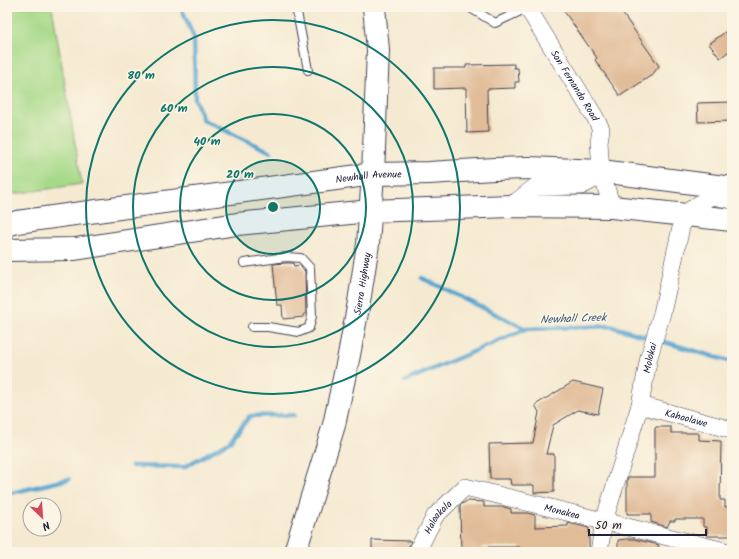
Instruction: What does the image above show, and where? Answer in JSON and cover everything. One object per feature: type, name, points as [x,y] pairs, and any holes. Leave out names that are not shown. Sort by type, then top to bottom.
[{"type":"main road","name":"Sierra Highway","points":[[295,552],[334,425],[350,355],[368,244],[373,174],[378,50],[374,7]]},
{"type":"main road","name":"Newhall Avenue","points":[[7,225],[17,222],[67,215],[373,174],[429,173],[494,168],[529,168],[601,171],[732,188]]},
{"type":"main road","points":[[7,250],[75,249],[237,224],[370,211],[510,206],[612,207],[732,220]]},
{"type":"street","name":"San Fernando Road","points":[[527,8],[601,129],[599,142],[601,171],[612,207]]},
{"type":"street","points":[[510,206],[535,187],[581,186],[593,180],[601,171]]},
{"type":"street","points":[[684,214],[711,196],[732,200]]},
{"type":"street","name":"Molokai","points":[[599,552],[604,521],[640,405],[649,357],[662,312],[684,214]]},
{"type":"street","name":"Kahoolawe","points":[[640,405],[732,430]]},
{"type":"street","name":"Monakea","points":[[465,487],[729,552]]},
{"type":"street","name":"Haleakala","points":[[417,552],[435,516],[465,487]]},
{"type":"lane","points":[[296,7],[308,70]]},
{"type":"lane","points":[[469,7],[495,23],[527,8]]},
{"type":"lane","points":[[244,263],[286,257],[301,258],[310,268],[312,316],[309,328],[299,332],[268,327],[252,327]]},
{"type":"green space","points":[[7,7],[52,7],[82,184],[7,195]]},
{"type":"building","points":[[561,7],[618,7],[659,66],[652,75],[620,96],[595,60],[597,58]]},
{"type":"building","points":[[732,27],[732,49],[720,58],[709,44]]},
{"type":"building","points":[[514,64],[514,68],[518,68],[519,82],[515,82],[515,88],[487,89],[488,132],[467,133],[466,88],[434,89],[434,68],[466,68],[466,65]]},
{"type":"building","points":[[732,102],[732,121],[698,122],[697,103]]},
{"type":"building","points":[[293,263],[294,266],[300,265],[303,270],[305,270],[306,314],[304,314],[304,317],[283,319],[282,305],[277,305],[273,264]]},
{"type":"building","points":[[573,382],[603,389],[598,414],[578,410],[553,425],[546,454],[554,454],[554,492],[534,493],[534,485],[511,485],[510,479],[490,479],[489,444],[533,443],[539,412],[535,405]]},
{"type":"building","points":[[656,427],[671,427],[671,433],[697,433],[699,434],[699,440],[721,441],[720,500],[725,500],[725,507],[731,507],[731,536],[707,536],[707,527],[703,527],[703,519],[675,519],[675,521],[670,521],[667,527],[651,522],[651,514],[627,514],[628,477],[655,477]]},
{"type":"building","points":[[467,501],[484,502],[484,507],[504,507],[511,509],[511,513],[527,513],[535,515],[535,527],[568,526],[568,523],[589,528],[589,552],[520,552],[520,547],[482,547],[482,552],[461,552],[460,505]]},
{"type":"building","points":[[634,539],[659,545],[656,552],[618,552],[618,540]]},
{"type":"building","points":[[372,540],[411,541],[407,552],[372,552]]},
{"type":"waterway","name":"Newhall Creek","points":[[181,7],[194,38],[195,99],[203,120],[271,152]]},
{"type":"waterway","name":"Newhall Creek","points":[[422,278],[526,329],[610,326],[651,338]]},
{"type":"waterway","points":[[405,381],[526,329]]},
{"type":"waterway","name":"Newhall Creek","points":[[658,340],[732,362]]},
{"type":"waterway","points":[[132,466],[184,467],[229,442],[250,416],[294,415]]},
{"type":"waterway","points":[[7,494],[69,479]]}]
